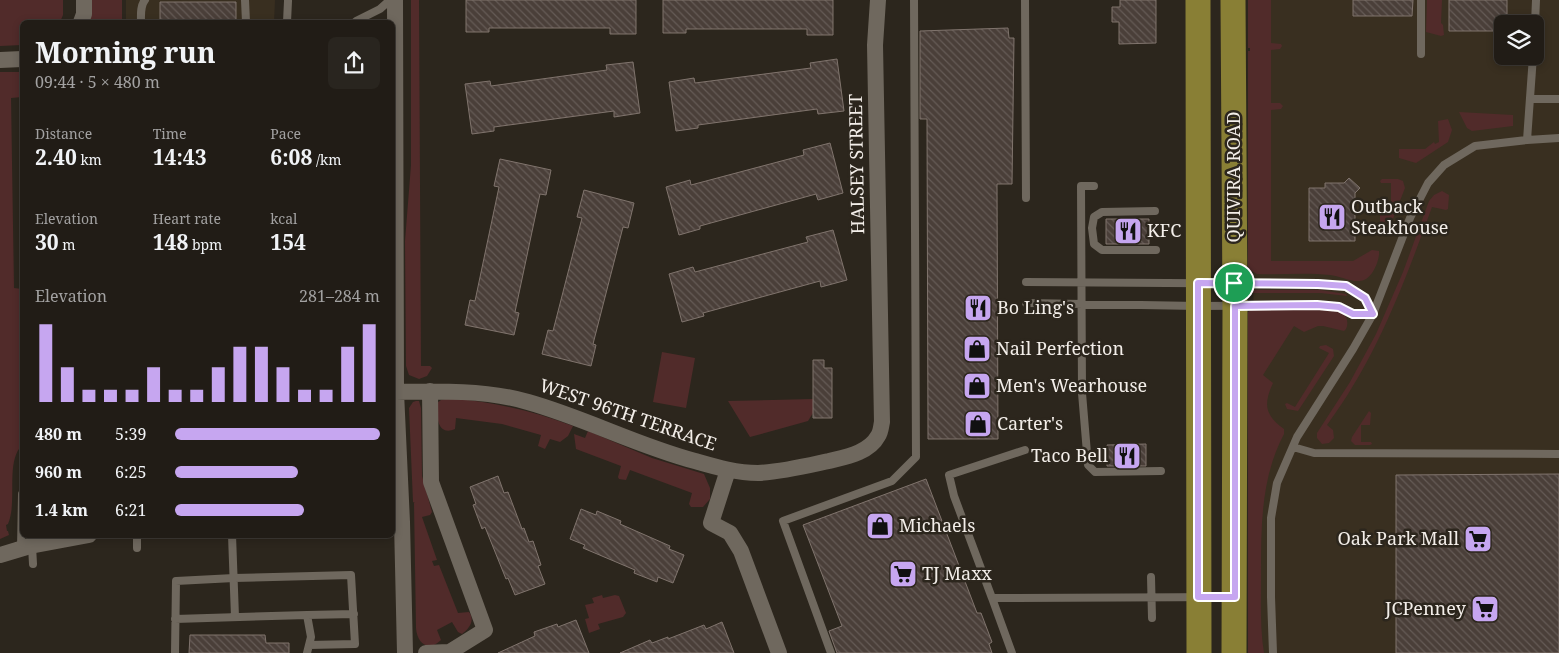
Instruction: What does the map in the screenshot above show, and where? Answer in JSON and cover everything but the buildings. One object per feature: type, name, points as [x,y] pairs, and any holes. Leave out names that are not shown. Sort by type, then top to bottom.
[{"type":"main road","name":"QUIVIRA ROAD","points":[[1198,0],[1199,653]]},
{"type":"main road","name":"QUIVIRA ROAD","points":[[1233,0],[1234,653]]},
{"type":"street","points":[[82,20],[84,14],[84,0]]},
{"type":"street","points":[[394,0],[394,20]]},
{"type":"street","name":"HALSEY STREET","points":[[878,0],[875,44],[880,327]]},
{"type":"street","points":[[0,60],[20,59]]},
{"type":"street","name":"WEST 96TH TERRACE","points":[[396,392],[430,391],[480,394],[526,401],[660,452],[728,470],[758,473],[800,468],[848,456],[870,446],[879,436],[882,422],[880,327]]},
{"type":"street","points":[[395,328],[397,522],[405,653]]},
{"type":"street","points":[[426,653],[448,653],[485,630],[432,482],[430,391]]},
{"type":"street","points":[[728,470],[711,523],[730,533],[741,552],[779,653]]},
{"type":"street","points":[[0,555],[27,547],[73,538]]},
{"type":"lane","points":[[141,20],[141,8],[146,0]]},
{"type":"lane","points":[[245,0],[246,20]]},
{"type":"lane","points":[[358,20],[380,9],[390,0]]},
{"type":"lane","points":[[830,653],[783,521],[892,481],[916,457],[914,0]]},
{"type":"lane","points":[[1025,0],[1026,198]]},
{"type":"lane","points":[[1421,0],[1421,54]]},
{"type":"lane","points":[[1535,15],[1536,0]]},
{"type":"lane","points":[[287,20],[288,1]]},
{"type":"lane","points":[[1527,140],[1533,65]]},
{"type":"lane","points":[[1531,99],[1559,99]]},
{"type":"lane","points":[[1273,653],[1271,518],[1277,482],[1293,447],[1373,314],[1410,218],[1428,183],[1444,165],[1474,146],[1559,138]]},
{"type":"lane","points":[[1094,186],[1081,186],[1082,394],[1088,465],[1095,472],[1162,471]]},
{"type":"lane","points":[[1155,211],[1102,212],[1094,217],[1092,228],[1094,244],[1102,250],[1156,250]]},
{"type":"lane","points":[[1026,282],[1082,282],[1198,294],[1234,294],[1339,307],[1353,314],[1373,314]]},
{"type":"lane","points":[[1026,303],[1081,304],[1198,294],[1234,294],[1346,286],[1365,298],[1373,314]]},
{"type":"lane","points":[[1293,447],[1314,454],[1559,454]]},
{"type":"lane","points":[[1012,653],[954,496],[949,475],[1025,450]]},
{"type":"lane","points":[[26,538],[33,564]]},
{"type":"lane","points":[[137,538],[137,548]]},
{"type":"lane","points":[[232,538],[235,617]]},
{"type":"lane","points":[[175,653],[176,581],[352,575],[355,644],[308,649],[311,637],[307,615]]},
{"type":"lane","points":[[1151,577],[1152,618]]},
{"type":"lane","points":[[992,598],[1235,597]]},
{"type":"lane","points":[[175,619],[354,614]]},
{"type":"shaded area","points":[[0,0],[63,0],[63,15],[61,20],[20,20],[20,45],[0,46]]},
{"type":"shaded area","points":[[90,0],[122,0],[122,20],[89,19]]},
{"type":"shaded area","points":[[126,0],[275,0],[274,20],[126,20]]},
{"type":"shaded area","points":[[411,0],[419,0],[421,366],[430,366],[432,368],[427,376],[419,379],[409,375],[406,366],[405,241],[411,165]]},
{"type":"shaded area","points":[[1248,0],[1271,0],[1271,43],[1281,44],[1282,46],[1280,49],[1271,50],[1271,103],[1280,103],[1283,106],[1281,109],[1271,110],[1271,261],[1353,261],[1372,250],[1379,251],[1375,267],[1364,280],[1356,281],[1321,274],[1257,274],[1248,269],[1248,51],[1250,51],[1250,48],[1248,48]]},
{"type":"shaded area","points":[[1252,0],[1559,0],[1559,653],[1255,653]]},
{"type":"shaded area","points":[[1427,0],[1442,0],[1441,23],[1444,35],[1426,32]]},
{"type":"shaded area","points":[[0,72],[20,72],[20,97],[11,98],[14,288],[20,289],[20,448],[14,462],[11,514],[6,525],[9,535],[0,539]]},
{"type":"shaded area","points":[[1459,112],[1513,115],[1513,126],[1472,131],[1467,128]]},
{"type":"shaded area","points":[[1448,119],[1452,130],[1448,142],[1416,163],[1399,158],[1399,149],[1425,149],[1434,142],[1435,144],[1439,142],[1438,121]]},
{"type":"shaded area","points":[[1382,179],[1398,179],[1403,181],[1405,188],[1387,231],[1380,224],[1380,214],[1382,211],[1391,211],[1391,183],[1381,183],[1380,181]]},
{"type":"shaded area","points":[[1442,191],[1449,195],[1448,209],[1432,207],[1411,264],[1374,347],[1360,374],[1327,425],[1333,430],[1334,438],[1329,443],[1322,444],[1317,438],[1317,433],[1350,382],[1376,334],[1403,272],[1429,201],[1434,195]]},
{"type":"shaded area","points":[[1320,290],[1346,294],[1347,296],[1321,293],[1252,293],[1250,291]]},
{"type":"shaded area","points":[[1254,308],[1324,308],[1341,312],[1347,322],[1347,327],[1344,331],[1318,326],[1304,332],[1294,326],[1263,375],[1273,383],[1268,398],[1268,409],[1273,419],[1284,429],[1284,434],[1270,469],[1262,524],[1261,607],[1264,653],[1248,653],[1248,312]]},
{"type":"shaded area","points":[[1326,345],[1333,349],[1334,356],[1298,411],[1287,409],[1285,404],[1287,403],[1295,407],[1329,353],[1319,348]]},
{"type":"shaded area","points":[[662,352],[695,358],[686,408],[653,402]]},
{"type":"shaded area","points":[[451,398],[513,408],[573,426],[568,436],[560,442],[550,439],[545,449],[538,446],[541,435],[502,424],[456,418],[455,429],[444,430],[439,423],[437,403]]},
{"type":"shaded area","points":[[813,399],[813,413],[808,421],[750,437],[728,401]]},
{"type":"shaded area","points":[[416,401],[419,401],[421,408],[422,476],[432,512],[430,515],[422,517],[437,560],[432,561],[434,566],[439,565],[458,613],[469,612],[472,618],[469,627],[462,634],[458,632],[452,622],[437,630],[441,640],[437,644],[428,646],[421,642],[416,628],[415,503],[413,502],[409,408]]},
{"type":"shaded area","points":[[1369,411],[1371,413],[1370,425],[1361,425],[1361,442],[1371,442],[1372,444],[1355,445],[1351,441],[1352,437]]},
{"type":"shaded area","points":[[588,431],[652,458],[704,474],[710,488],[710,499],[703,507],[691,507],[689,504],[692,493],[630,470],[626,480],[619,479],[621,466],[576,449],[574,434],[585,438]]},
{"type":"shaded area","points":[[602,595],[603,598],[619,596],[626,613],[623,617],[598,624],[600,629],[589,633],[585,619],[589,618],[585,605],[594,603],[592,598]]},
{"type":"place","name":"Outback Steakhouse","points":[[1332,217]]},
{"type":"place","name":"KFC","points":[[1128,231]]},
{"type":"place","name":"Bo Ling's","points":[[978,308]]},
{"type":"place","name":"Nail Perfection","points":[[977,349]]},
{"type":"place","name":"Men's Wearhouse","points":[[977,386]]},
{"type":"place","name":"Carter's","points":[[978,424]]},
{"type":"place","name":"Taco Bell","points":[[1127,456]]},
{"type":"place","name":"Michaels","points":[[880,526]]},
{"type":"place","name":"Oak Park Mall","points":[[1478,539]]},
{"type":"place","name":"TJ Maxx","points":[[903,574]]},
{"type":"place","name":"JCPenney","points":[[1485,609]]},
{"type":"route","points":[[1198,283],[1234,283],[1346,286],[1365,298],[1373,314],[1353,314],[1339,307],[1317,305],[1235,306],[1235,597],[1198,597],[1198,283]]}]
